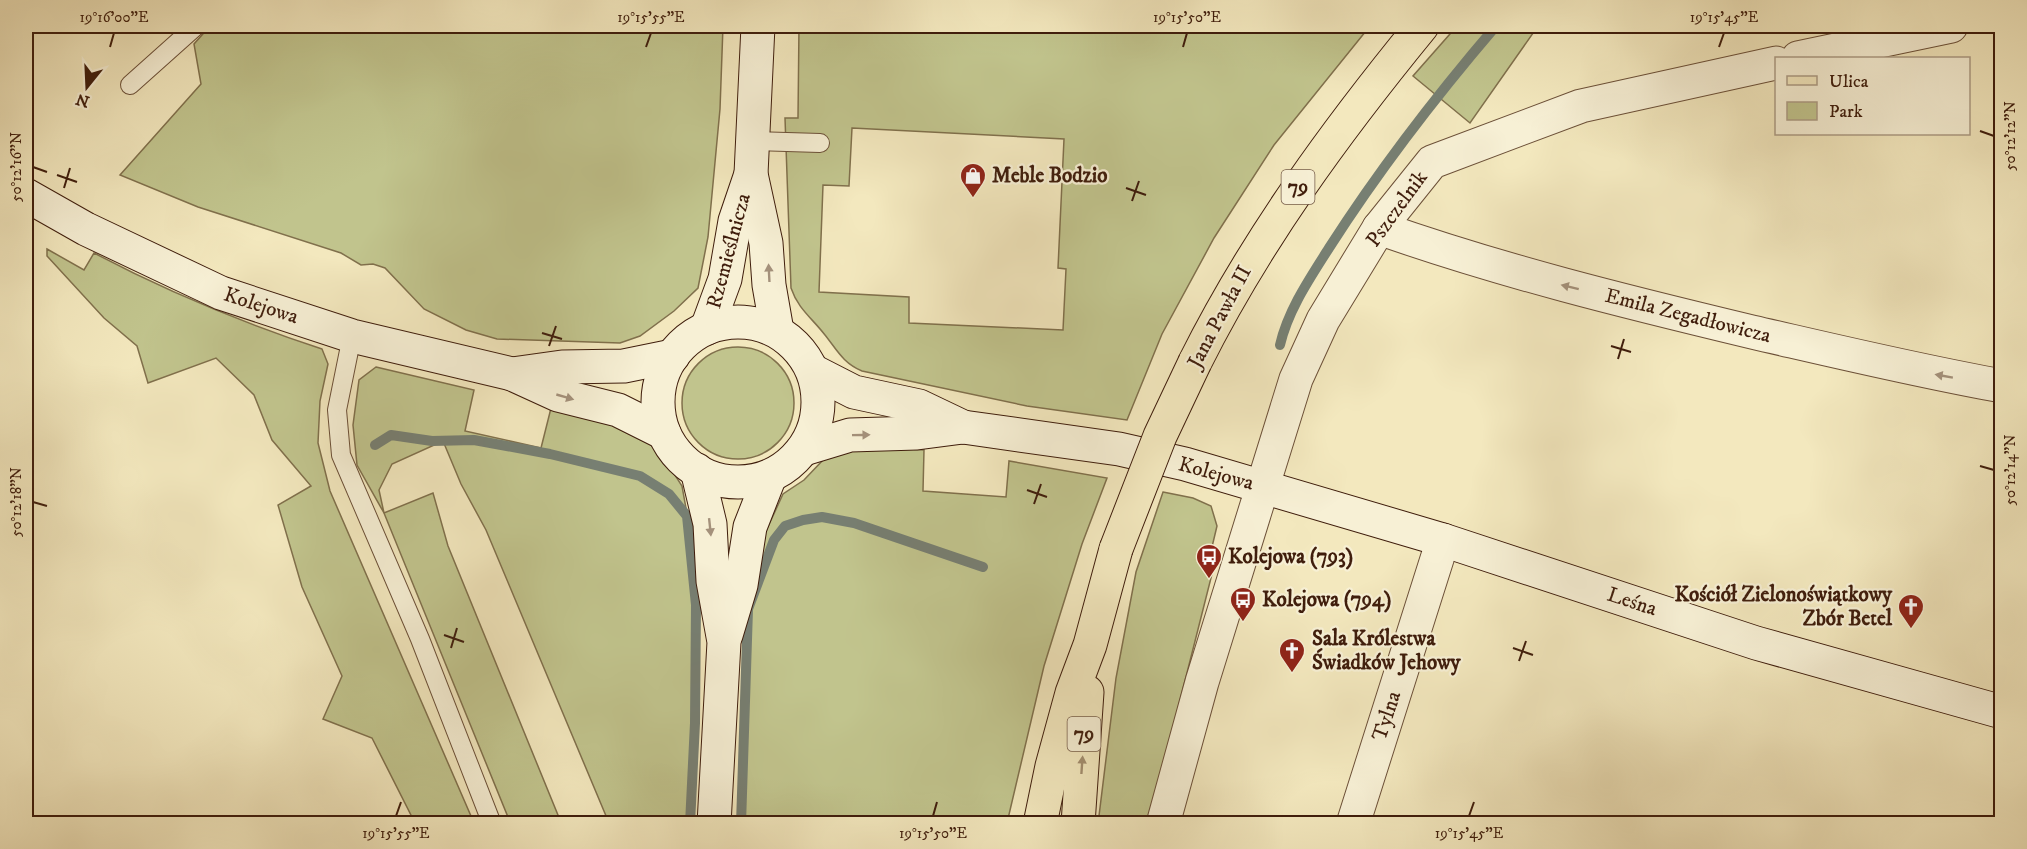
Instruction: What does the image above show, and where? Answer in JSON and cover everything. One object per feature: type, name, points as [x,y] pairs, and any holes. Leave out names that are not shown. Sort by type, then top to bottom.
[{"type":"main road","name":"Jana Pawła II","points":[[1040,824],[1052,766],[1072,693],[1090,645],[1116,549],[1160,436],[1195,362],[1247,267],[1287,203],[1351,115],[1422,26]]},
{"type":"main road","name":"Jana Pawła II","points":[[1078,824],[1090,645]]},
{"type":"street","name":"Rzemieślnicza","points":[[758,26],[751,174],[766,243],[777,331]]},
{"type":"street","points":[[1803,57],[1951,26]]},
{"type":"street","name":"Pszczelnik","points":[[1264,487],[1296,379],[1323,320],[1379,228],[1432,162],[1581,106],[1775,63]]},
{"type":"street","name":"Rzemieślnicza","points":[[706,328],[725,279],[735,221],[751,174]]},
{"type":"street","name":"Kolejowa","points":[[26,195],[95,234],[221,293],[351,336],[512,374],[558,395],[618,410],[664,433]]},
{"type":"street","name":"Emila Zegadłowicza","points":[[1379,228],[1533,277],[1667,312],[1933,374],[2001,386]]},
{"type":"street","points":[[724,322],[752,322],[777,331],[798,348],[813,371],[819,398],[817,416],[816,424],[804,449],[785,468],[760,480],[734,483],[708,477],[685,464],[668,444],[659,420],[657,393],[664,368],[672,356],[679,346],[706,328],[724,322]]},
{"type":"street","name":"Kolejowa","points":[[512,374],[562,367],[624,366],[672,356]]},
{"type":"street","name":"Kolejowa","points":[[813,371],[854,392],[919,406],[963,427]]},
{"type":"street","name":"Kolejowa","points":[[804,449],[850,435],[916,433],[963,427],[1119,450],[1185,464],[1264,487],[1202,682],[1164,824]]},
{"type":"street","points":[[697,471],[710,524],[713,581],[724,642],[714,824]]},
{"type":"street","points":[[724,642],[741,585],[750,527],[770,476]]},
{"type":"street","name":"Leśna","points":[[1264,487],[1443,540],[1755,643],[2001,712]]},
{"type":"street","name":"Tylna","points":[[1353,824],[1443,540]]},
{"type":"lane","points":[[130,85],[196,26]]},
{"type":"lane","points":[[752,141],[820,143]]},
{"type":"lane","points":[[351,336],[337,410],[341,455],[420,639],[492,824]]},
{"type":"green space","points":[[210,26],[723,26],[720,109],[708,237],[698,288],[674,311],[640,336],[620,343],[497,339],[466,330],[424,309],[385,268],[373,264],[361,265],[341,253],[198,207],[120,175],[201,84],[194,44]]},
{"type":"green space","points":[[799,26],[1370,26],[1274,145],[1214,238],[1162,334],[1127,420],[1027,406],[862,371],[845,360],[801,308],[791,288],[785,118],[798,118]],"holes":[[[852,128],[1064,139],[1058,268],[1066,269],[1063,330],[909,323],[909,297],[819,292],[823,185],[849,186]]]},
{"type":"green space","points":[[1457,26],[1538,26],[1470,123],[1413,76]]},
{"type":"green space","points":[[47,249],[84,270],[94,253],[206,306],[322,349],[328,364],[320,401],[318,443],[330,491],[474,823],[415,823],[372,738],[323,719],[342,676],[302,587],[278,505],[311,486],[272,440],[254,395],[216,358],[148,383],[137,346],[104,318],[47,256]]},
{"type":"green space","points":[[738,347],[759,351],[778,363],[790,382],[794,403],[790,424],[778,443],[759,455],[738,459],[717,455],[698,443],[686,424],[682,403],[686,382],[698,363],[717,351]]},
{"type":"green space","points":[[376,367],[474,390],[465,431],[541,448],[551,408],[618,420],[652,439],[682,486],[691,536],[696,605],[695,723],[690,823],[609,823],[486,530],[461,484],[443,441],[392,464],[379,490],[384,513],[357,465],[353,425],[359,380]]},
{"type":"green space","points":[[895,448],[924,450],[923,491],[1006,497],[1009,461],[1107,478],[1082,544],[1044,666],[1007,823],[741,824],[748,609],[761,542],[783,494],[804,480],[825,458],[843,451]]},
{"type":"green space","points":[[1163,492],[1193,498],[1211,506],[1217,526],[1206,572],[1212,574],[1149,823],[1098,824],[1116,678],[1136,572]]},
{"type":"green space","points":[[433,493],[448,546],[560,820],[558,824],[510,822],[384,513]]},
{"type":"waterway","points":[[1280,345],[1288,319],[1300,295],[1348,219],[1409,134],[1496,26]]},
{"type":"waterway","points":[[375,445],[391,435],[432,441],[474,440],[550,454],[640,476],[669,494],[687,516],[696,605],[695,723],[690,824]]},
{"type":"waterway","points":[[741,824],[748,609],[774,540],[785,526],[822,517],[854,523],[983,567]]},
{"type":"place","name":"Meble Bodzio","points":[[973,199]]},
{"type":"place","name":"Kolejowa (793)","points":[[1209,580]]},
{"type":"place","name":"Kolejowa (794)","points":[[1243,623]]},
{"type":"place","name":"Kościół Zielonoświątkowy Zbór Betel","points":[[1911,630]]},
{"type":"place","name":"Sala Królestwa Świadków Jehowy","points":[[1292,674]]}]
